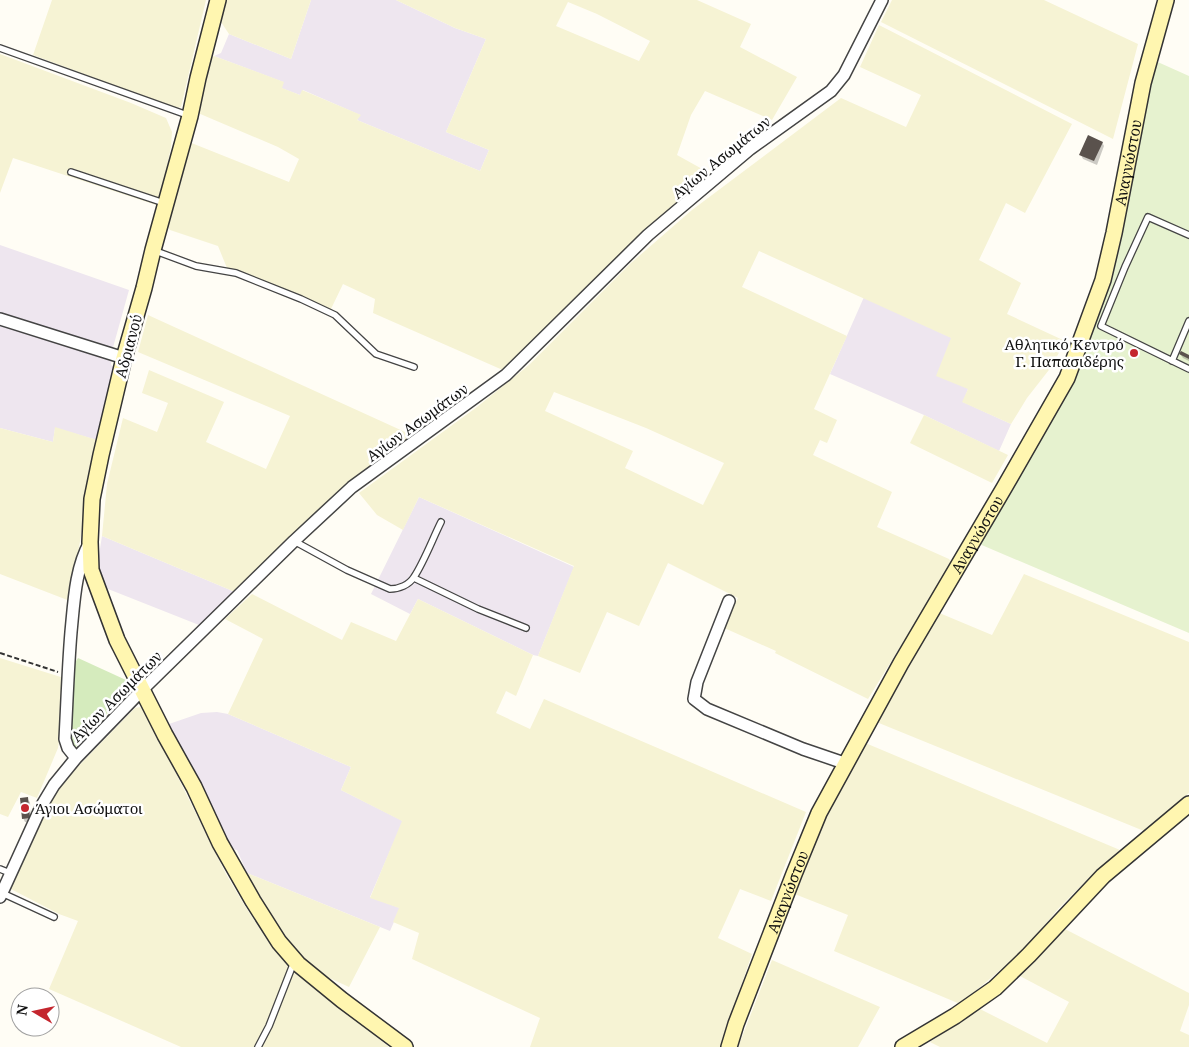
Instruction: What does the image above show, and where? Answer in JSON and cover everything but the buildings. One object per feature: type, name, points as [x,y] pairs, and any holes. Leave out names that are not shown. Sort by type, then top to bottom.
[{"type":"street","name":"Αδριανού","points":[[218,0],[190,116],[124,358],[94,490],[90,542],[91,570],[117,640],[165,735],[194,786],[220,843],[279,942],[294,960],[342,1000],[405,1047]]},
{"type":"street","name":"Αγίων Ασωμάτων","points":[[1,895],[5,871],[54,785],[76,758],[143,689],[352,487],[506,375],[648,235],[750,149],[831,91],[844,75],[882,0]]},
{"type":"street","name":"Αναγνώστου","points":[[730,1047],[736,1024],[819,813],[901,664],[1067,378],[1094,325],[1143,83],[1166,0]]},
{"type":"street","points":[[0,319],[124,358]]},
{"type":"street","points":[[76,758],[68,748],[66,739],[68,674],[74,602],[81,557],[90,542]]},
{"type":"street","points":[[729,601],[697,682],[694,699],[707,709],[803,749],[847,764]]},
{"type":"street","points":[[903,1047],[956,1016],[995,988],[1029,955],[1103,876],[1189,804]]},
{"type":"lane","points":[[0,48],[190,116]]},
{"type":"lane","points":[[71,172],[166,204]]},
{"type":"lane","points":[[1189,236],[1148,217],[1094,325],[1189,369]]},
{"type":"lane","points":[[153,250],[196,266],[236,273],[301,299],[334,315],[376,354],[414,367]]},
{"type":"lane","points":[[1172,360],[1189,322]]},
{"type":"lane","points":[[294,541],[347,570],[396,589],[414,578],[441,522]]},
{"type":"lane","points":[[414,578],[478,609],[526,628]]},
{"type":"lane","points":[[1,895],[54,917]]},
{"type":"lane","points":[[258,1047],[278,1004],[294,960]]},
{"type":"path","points":[[0,653],[68,674]]},
{"type":"shaded area","points":[[52,0],[206,0],[181,107],[175,108],[33,55]]},
{"type":"shaded area","points":[[224,0],[311,0],[291,59],[229,34],[219,19]]},
{"type":"shaded area","points":[[311,0],[396,0],[455,28],[486,39],[446,132],[489,150],[480,171],[357,120],[360,115],[303,90],[300,95],[281,88],[283,82],[214,56],[221,53],[229,34],[291,59]]},
{"type":"shaded area","points":[[396,0],[697,0],[751,24],[740,47],[797,77],[772,120],[705,91],[691,115],[677,155],[713,175],[505,371],[373,313],[375,299],[343,284],[331,309],[227,268],[218,246],[170,230],[167,225],[189,142],[289,182],[299,159],[278,147],[198,113],[210,58],[214,56],[284,82],[282,88],[300,95],[302,90],[361,115],[357,120],[480,171],[489,150],[446,132],[486,39],[455,28]],"holes":[[[568,2],[597,14],[650,41],[639,61],[556,26]]]},
{"type":"shaded area","points":[[892,0],[1044,0],[1138,44],[1113,139],[881,22]]},
{"type":"shaded area","points":[[879,25],[1072,124],[1025,213],[1006,203],[979,260],[1021,283],[1007,314],[1065,341],[1052,366],[1027,398],[1011,424],[962,402],[968,389],[936,376],[951,338],[759,251],[742,287],[847,336],[814,409],[837,420],[827,443],[820,440],[813,455],[892,492],[877,527],[949,559],[952,563],[868,699],[775,653],[776,651],[722,627],[738,598],[668,563],[639,626],[607,612],[580,673],[538,656],[574,566],[419,497],[403,530],[377,515],[359,493],[477,407],[529,365],[631,263],[692,210],[841,98],[906,127],[921,95],[860,67]],"holes":[[[554,392],[646,428],[724,463],[703,505],[625,468],[633,451],[545,411]]]},
{"type":"shaded area","points":[[0,54],[166,118],[172,132],[171,147],[159,206],[13,158],[0,193]]},
{"type":"shaded area","points":[[0,245],[129,290],[112,351],[111,365],[114,367],[97,440],[55,428],[53,442],[0,428]]},
{"type":"shaded area","points":[[864,297],[952,338],[968,389],[963,402],[1011,424],[999,451],[924,415],[830,374]]},
{"type":"shaded area","points":[[148,315],[416,437],[235,592],[102,536],[107,484],[123,418],[157,432],[168,403],[142,393],[149,370],[224,402],[206,442],[266,469],[290,416],[138,352]]},
{"type":"shaded area","points":[[924,415],[1008,455],[992,483],[910,443]]},
{"type":"shaded area","points":[[55,427],[97,440],[70,601],[0,574],[0,428],[53,442]]},
{"type":"shaded area","points":[[419,497],[574,567],[538,656],[418,599],[410,614],[371,594]]},
{"type":"shaded area","points":[[102,536],[235,592],[199,625],[103,587],[98,562]]},
{"type":"shaded area","points":[[1024,574],[1189,642],[1189,793],[1144,831],[874,721],[937,612],[992,635]]},
{"type":"shaded area","points":[[252,594],[342,640],[351,622],[396,641],[418,599],[533,655],[516,696],[506,691],[496,713],[530,729],[544,699],[806,812],[771,901],[740,889],[718,938],[752,954],[720,1047],[530,1047],[540,1018],[412,959],[419,933],[393,922],[399,908],[370,898],[402,821],[341,790],[351,767],[228,714],[263,639],[225,619]]},
{"type":"shaded area","points":[[0,658],[64,678],[62,720],[58,748],[37,798],[21,792],[8,817],[0,814]]},
{"type":"shaded area","points":[[140,707],[145,711],[226,874],[265,937],[288,965],[279,1007],[293,969],[389,1047],[181,1047],[60,994],[60,987],[50,987],[78,921],[59,914],[9,888],[50,800],[65,780],[135,708]]},
{"type":"shaded area","points":[[217,712],[228,714],[351,767],[341,790],[403,821],[370,897],[400,908],[390,931],[247,873],[237,850],[231,849],[169,724],[201,713]]},
{"type":"shaded area","points":[[863,742],[1120,850],[1059,908],[1026,947],[960,1004],[834,951],[848,915],[792,893],[810,843]]},
{"type":"shaded area","points":[[247,873],[380,927],[349,987],[323,975],[305,963],[288,945],[241,875]]},
{"type":"shaded area","points":[[1063,928],[1189,993],[1189,1005],[1180,1031],[1189,1035],[1189,1047],[940,1047],[930,1042],[978,1008],[1047,1043],[1069,1002],[1018,975]]},
{"type":"shaded area","points":[[772,960],[880,1007],[858,1047],[738,1047]]},
{"type":"green space","name":"Αθλητικό Κεντρό Γ. Παπασιδέρης","points":[[1151,59],[1189,76],[1189,633],[977,543],[1093,322]]},
{"type":"green space","points":[[78,658],[126,680],[131,688],[75,748],[70,747],[72,667]]},
{"type":"place","name":"Αθλητικό Κεντρό Γ. Παπασιδέρης","points":[[1134,353]]},
{"type":"place","name":"Άγιοι Ασώματοι","points":[[25,808]]}]
